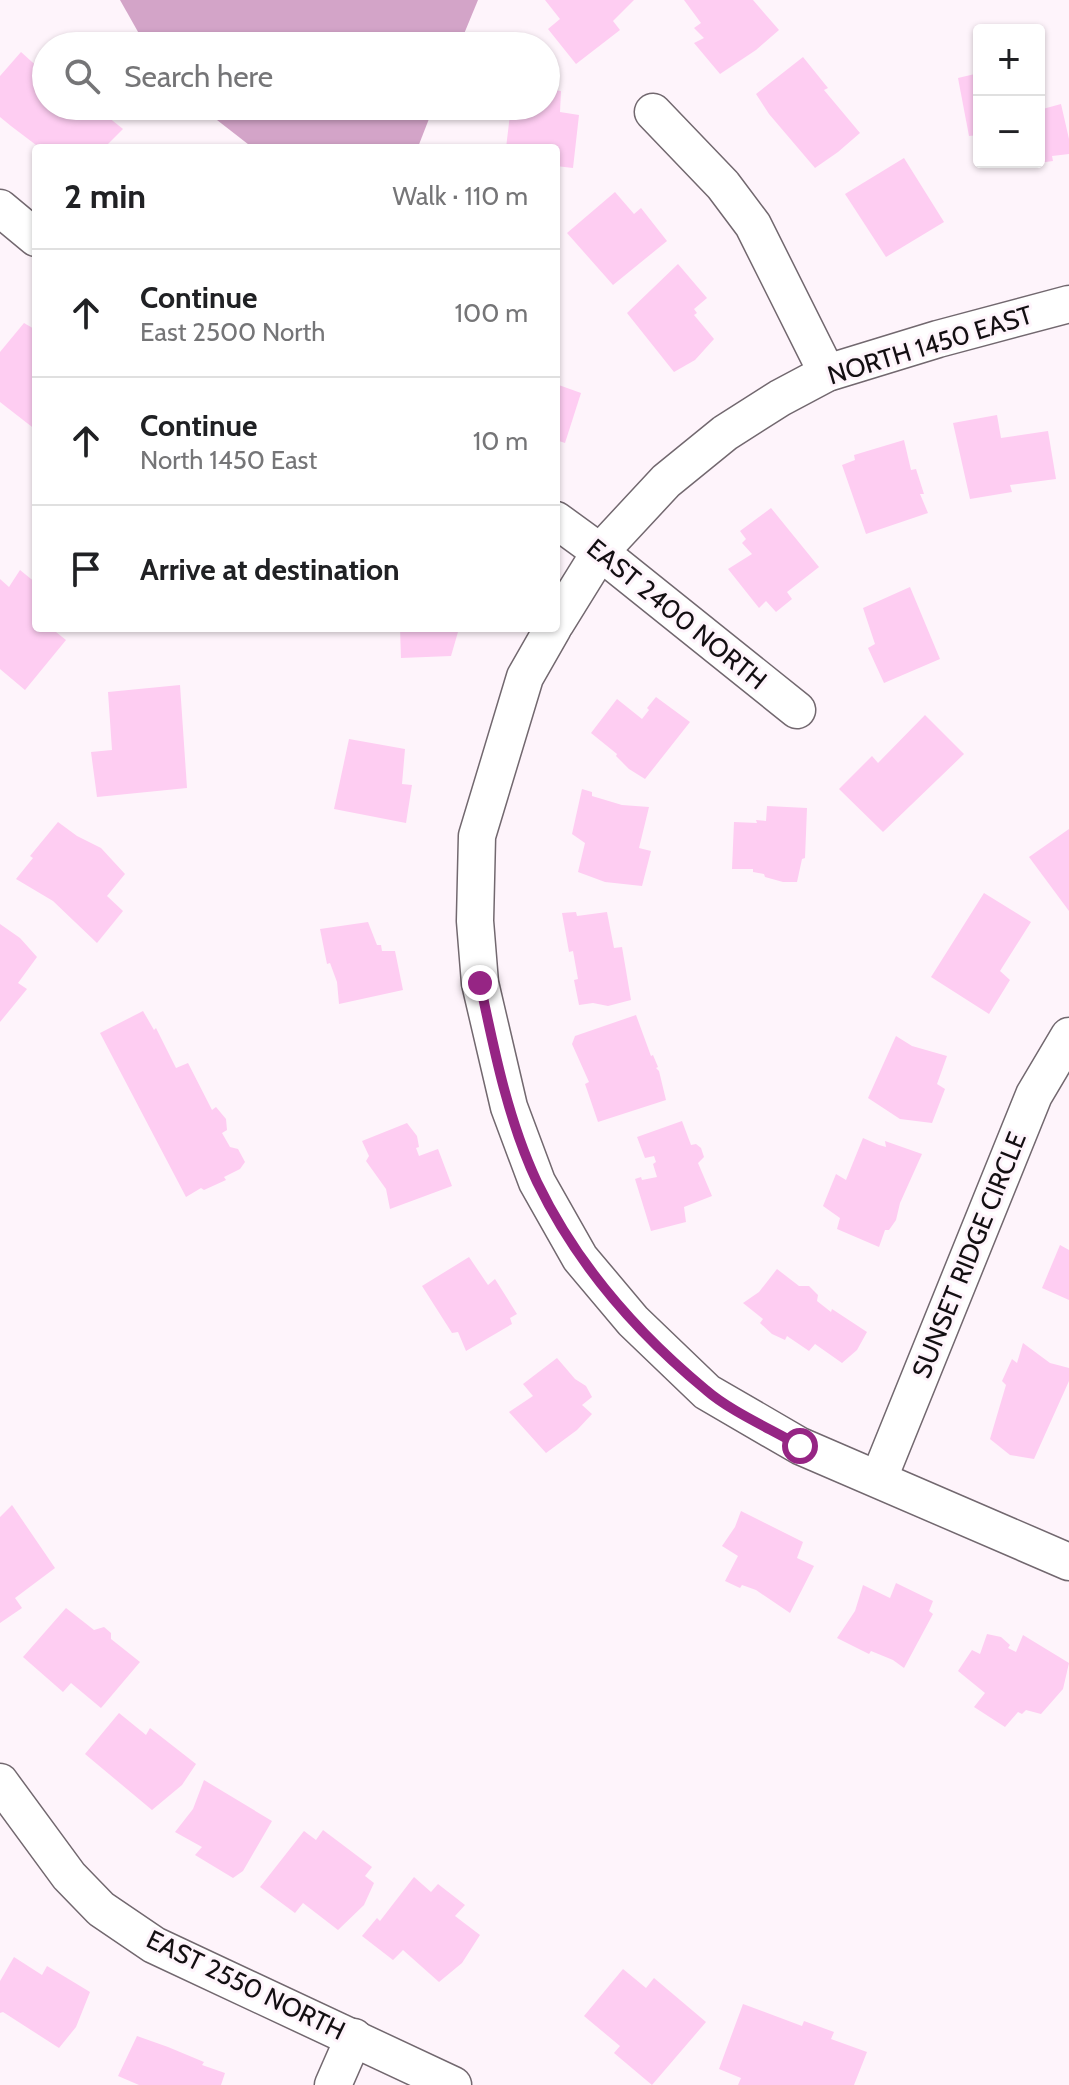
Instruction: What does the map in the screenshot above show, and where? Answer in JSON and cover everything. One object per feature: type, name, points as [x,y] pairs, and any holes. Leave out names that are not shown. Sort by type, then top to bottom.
[{"type":"street","points":[[653,112],[723,185],[753,225],[827,373]]},
{"type":"street","points":[[0,208],[32,235]]},
{"type":"street","name":"NORTH 1450 EAST","points":[[560,618],[600,552],[666,481],[725,433],[780,398],[827,373],[1069,304]]},
{"type":"street","name":"EAST 2400 NORTH","points":[[560,523],[797,710]]},
{"type":"street","name":"NORTH 1450 EAST","points":[[551,632],[525,677],[477,836],[475,921],[478,967],[492,1042],[509,1107],[537,1182],[580,1258],[633,1321],[707,1392],[800,1446],[1069,1562]]},
{"type":"street","name":"SUNSET RIDGE CIRCLE","points":[[879,1478],[1034,1095],[1069,1036]]},
{"type":"street","name":"EAST 2550 NORTH","points":[[0,1782],[69,1876],[101,1909],[154,1945],[453,2085]]},
{"type":"street","points":[[333,2085],[354,2037]]},
{"type":"shaded area","points":[[120,0],[478,0],[465,32],[138,32]]},
{"type":"shaded area","points":[[217,120],[429,120],[419,144],[248,144]]},
{"type":"building","points":[[545,0],[634,0],[613,21],[620,30],[576,64],[560,44],[560,32],[548,29],[560,19]]},
{"type":"building","points":[[684,0],[753,0],[779,30],[720,74],[694,43],[704,38],[694,28],[701,23]]},
{"type":"building","points":[[21,52],[32,62],[32,120],[112,120],[123,129],[108,144],[35,144],[0,117],[0,76]]},
{"type":"building","points":[[803,57],[828,88],[824,90],[860,133],[815,168],[756,94]]},
{"type":"building","points":[[973,74],[973,136],[969,136],[958,78]]},
{"type":"building","points":[[1061,104],[1069,154],[1052,156],[1053,161],[1045,162],[1045,108]]},
{"type":"building","points":[[560,112],[579,115],[573,168],[560,166],[560,144],[506,144],[509,120],[560,120]]},
{"type":"building","points":[[904,158],[944,222],[886,257],[845,194]]},
{"type":"building","points":[[615,192],[634,214],[641,208],[667,241],[613,285],[567,233]]},
{"type":"building","points":[[678,264],[707,298],[694,309],[697,313],[694,315],[714,339],[695,360],[674,372],[627,313]]},
{"type":"building","points":[[24,323],[32,328],[32,427],[0,402],[0,352]]},
{"type":"building","points":[[560,385],[581,393],[565,443],[560,441]]},
{"type":"building","points":[[997,415],[1001,438],[1048,431],[1056,479],[1010,485],[1012,492],[970,499],[953,423]]},
{"type":"building","points":[[904,440],[911,470],[916,469],[924,494],[920,494],[928,513],[866,534],[842,465],[855,460],[854,455]]},
{"type":"building","points":[[771,508],[819,567],[787,592],[792,599],[776,612],[766,601],[759,608],[728,569],[752,554],[742,543],[746,539],[740,531]]},
{"type":"building","points":[[20,570],[32,580],[32,632],[56,632],[66,640],[25,690],[0,669],[0,579],[9,587]]},
{"type":"building","points":[[910,587],[940,659],[884,683],[868,648],[875,644],[863,608]]},
{"type":"building","points":[[400,632],[458,632],[451,656],[401,658]]},
{"type":"building","points":[[180,685],[187,788],[97,797],[91,752],[112,750],[108,692]]},
{"type":"building","points":[[656,697],[690,722],[645,779],[629,769],[617,754],[591,733],[617,699],[642,719]]},
{"type":"building","points":[[925,715],[964,754],[883,832],[839,789],[872,756],[878,763]]},
{"type":"building","points":[[349,739],[405,749],[402,784],[412,785],[406,823],[334,809]]},
{"type":"building","points":[[582,789],[592,792],[592,796],[622,805],[649,807],[639,848],[651,851],[642,886],[605,882],[578,872],[585,843],[572,834]]},
{"type":"building","points":[[767,806],[807,808],[805,858],[802,859],[797,882],[765,877],[753,872],[753,869],[732,869],[734,822],[766,821]]},
{"type":"building","points":[[58,822],[101,848],[125,874],[107,896],[123,911],[97,943],[53,901],[16,879]]},
{"type":"building","points":[[1069,829],[1069,911],[1029,857]]},
{"type":"building","points":[[984,893],[1031,922],[1000,971],[1010,980],[989,1014],[931,977]]},
{"type":"building","points":[[576,912],[577,916],[607,912],[614,948],[622,947],[631,1000],[608,1006],[593,1003],[579,1005],[573,951],[569,952],[562,913]]},
{"type":"building","points":[[368,922],[382,951],[395,951],[403,990],[339,1004],[337,982],[330,963],[327,964],[320,929]]},
{"type":"building","points":[[0,924],[20,938],[37,957],[18,983],[27,989],[0,1022]]},
{"type":"building","points":[[143,1011],[154,1030],[156,1028],[176,1068],[188,1063],[212,1110],[216,1107],[226,1119],[227,1130],[222,1133],[230,1147],[238,1149],[245,1162],[240,1169],[224,1177],[226,1180],[204,1190],[201,1188],[186,1197],[100,1033]]},
{"type":"building","points":[[636,1015],[658,1067],[666,1100],[598,1122],[585,1084],[589,1082],[572,1044],[575,1036]]},
{"type":"building","points":[[896,1036],[912,1046],[947,1056],[937,1084],[945,1089],[932,1123],[900,1119],[868,1098]]},
{"type":"building","points":[[682,1121],[691,1145],[701,1148],[704,1157],[698,1163],[712,1196],[684,1207],[686,1222],[651,1231],[635,1179],[657,1177],[653,1164],[656,1162],[654,1156],[645,1158],[637,1137]]},
{"type":"building","points":[[407,1123],[417,1136],[419,1156],[438,1149],[452,1186],[390,1209],[386,1189],[366,1161],[369,1156],[362,1141]]},
{"type":"building","points":[[863,1138],[886,1147],[885,1141],[922,1154],[900,1203],[896,1220],[889,1230],[885,1230],[879,1247],[837,1229],[840,1218],[823,1206],[836,1174],[846,1180]]},
{"type":"building","points":[[1060,1245],[1069,1250],[1069,1300],[1042,1288]]},
{"type":"building","points":[[469,1257],[488,1285],[495,1279],[517,1314],[510,1318],[512,1324],[466,1351],[458,1332],[452,1333],[422,1286]]},
{"type":"building","points":[[777,1269],[799,1286],[809,1286],[818,1295],[817,1301],[867,1332],[857,1350],[842,1363],[815,1344],[809,1351],[787,1336],[785,1340],[772,1334],[760,1323],[763,1319],[743,1303],[759,1292]]},
{"type":"building","points":[[1023,1343],[1050,1363],[1069,1368],[1069,1381],[1034,1459],[1010,1455],[990,1439],[1006,1385],[1002,1381],[1012,1359],[1017,1363]]},
{"type":"building","points":[[557,1358],[575,1379],[586,1386],[592,1397],[582,1405],[592,1414],[577,1430],[546,1453],[509,1412],[533,1396],[523,1384]]},
{"type":"building","points":[[12,1505],[55,1568],[15,1598],[22,1608],[0,1623],[0,1517]]},
{"type":"building","points":[[741,1511],[803,1542],[797,1558],[814,1566],[790,1613],[756,1590],[742,1585],[740,1588],[725,1581],[738,1556],[722,1546]]},
{"type":"building","points":[[896,1583],[933,1601],[929,1611],[933,1614],[904,1668],[893,1660],[871,1651],[869,1654],[837,1638],[855,1611],[863,1585],[890,1598]]},
{"type":"building","points":[[66,1608],[94,1630],[104,1627],[111,1633],[111,1639],[140,1662],[101,1708],[71,1683],[63,1692],[23,1657]]},
{"type":"building","points":[[987,1634],[1001,1637],[1010,1645],[1008,1648],[1016,1652],[1023,1635],[1069,1663],[1063,1689],[1041,1714],[1026,1710],[1022,1714],[1018,1712],[1005,1727],[974,1707],[985,1693],[958,1671],[972,1650],[980,1654]]},
{"type":"building","points":[[119,1713],[146,1735],[150,1728],[196,1764],[182,1785],[152,1810],[85,1754]]},
{"type":"building","points":[[204,1780],[272,1821],[243,1871],[233,1878],[195,1855],[202,1847],[175,1832],[193,1809]]},
{"type":"building","points":[[323,1830],[372,1867],[365,1876],[374,1883],[364,1905],[338,1930],[303,1903],[295,1913],[260,1887],[304,1831],[316,1840]]},
{"type":"building","points":[[414,1877],[431,1892],[438,1884],[465,1905],[455,1916],[480,1935],[462,1963],[439,1982],[403,1950],[393,1960],[362,1936],[377,1918],[380,1921]]},
{"type":"building","points":[[14,1957],[42,1975],[47,1966],[90,1992],[76,2027],[59,2048],[0,2013],[0,1981]]},
{"type":"building","points":[[623,1969],[646,1988],[654,1978],[706,2022],[652,2085],[614,2053],[620,2046],[584,2016]]},
{"type":"building","points":[[743,2004],[802,2026],[804,2021],[834,2032],[831,2039],[867,2052],[854,2085],[738,2085],[741,2078],[719,2069]]},
{"type":"building","points":[[137,2036],[225,2073],[221,2085],[139,2085],[118,2076]]},
{"type":"route","points":[[480,983],[509,1107],[537,1182],[580,1258],[633,1321],[707,1392],[800,1446]]}]
